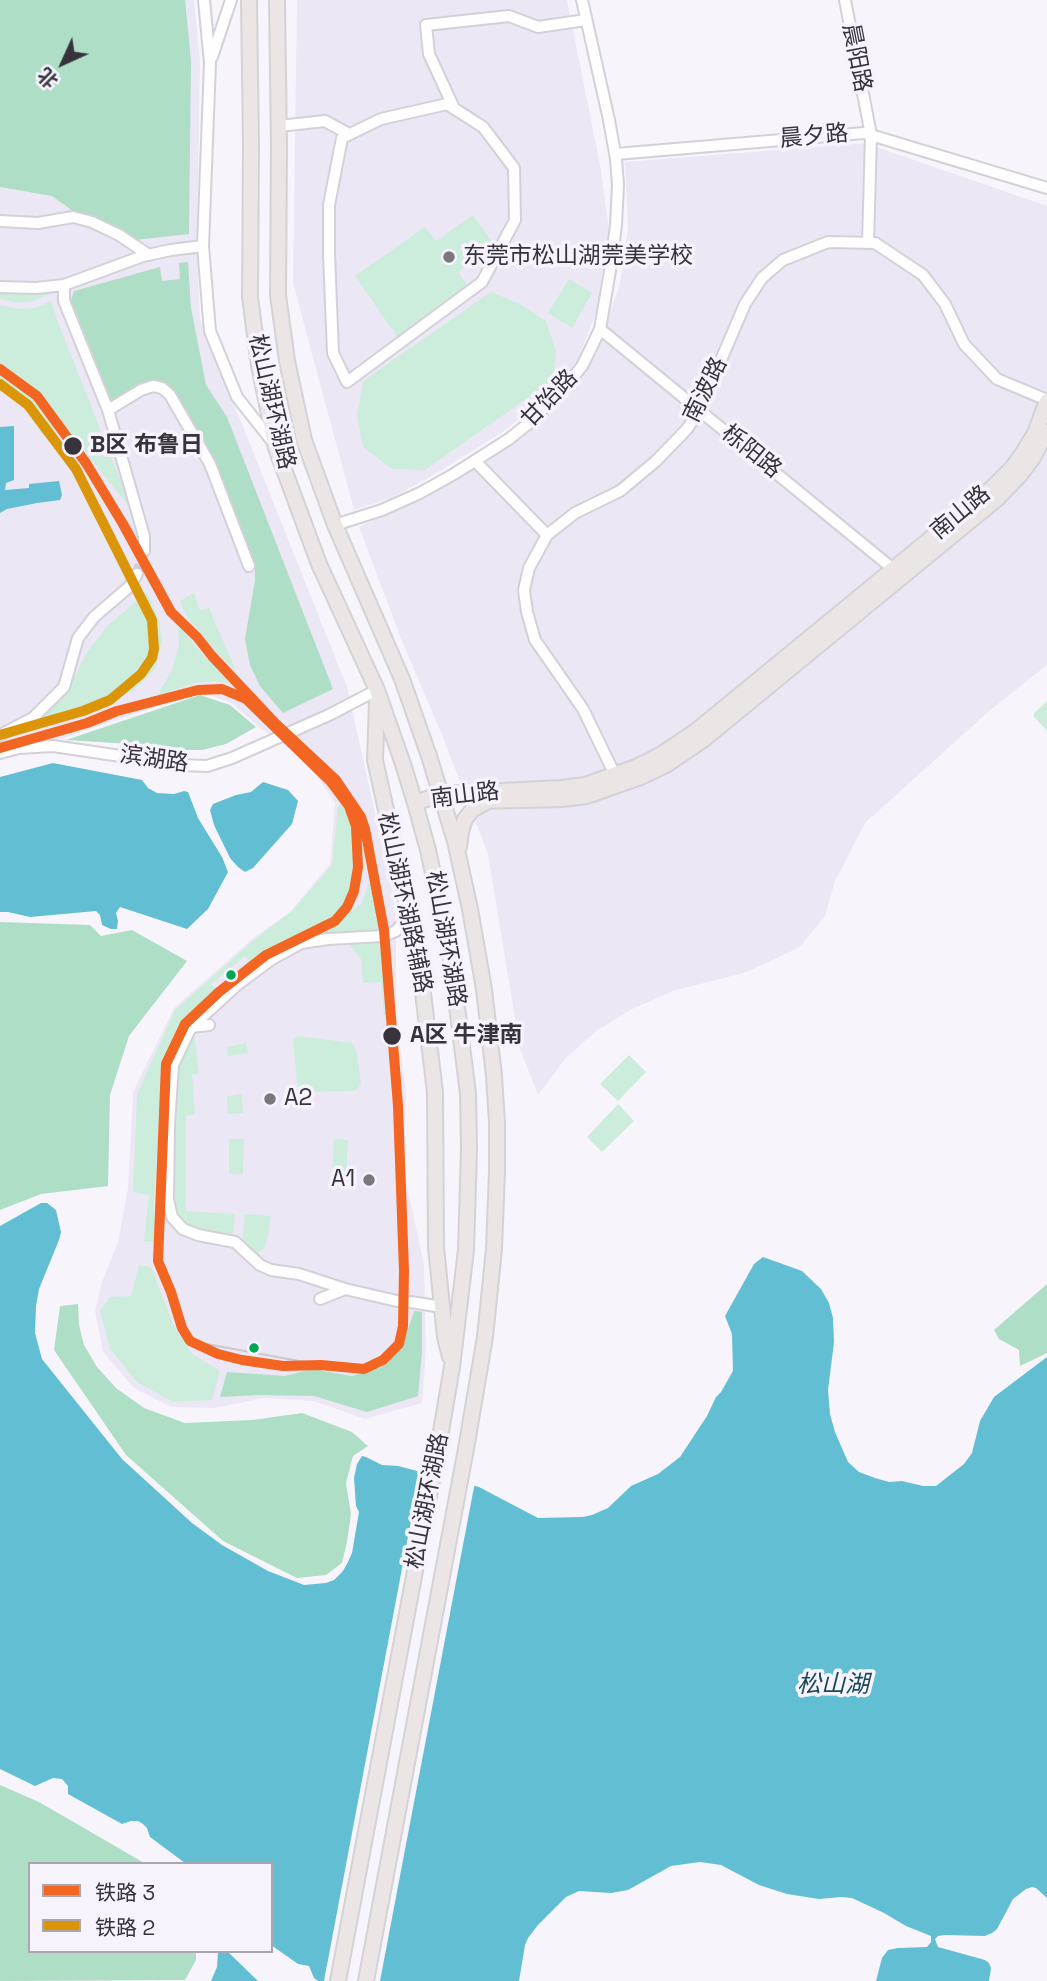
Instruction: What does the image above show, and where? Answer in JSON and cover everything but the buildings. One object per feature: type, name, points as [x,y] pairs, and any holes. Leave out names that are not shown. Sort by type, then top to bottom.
[{"type":"main road","name":"松山湖环湖路","points":[[248,0],[251,132],[250,297],[259,366],[276,447],[319,564],[377,690],[415,803],[443,915],[456,991],[468,1093],[466,1250],[452,1367],[338,1981]]},
{"type":"main road","name":"松山湖环湖路","points":[[277,0],[278,295],[288,362],[304,440],[335,525],[402,679],[442,798],[459,859],[484,989],[494,1076],[497,1147],[494,1249],[485,1337],[366,1981]]},
{"type":"main road","name":"南山路","points":[[415,803],[442,798],[562,799],[587,796],[666,765],[703,740],[898,573],[1012,468],[1035,433],[1047,401]]},
{"type":"main road","name":"南山路","points":[[484,797],[585,785],[660,755],[696,731],[1006,490],[1032,459],[1047,432]]},
{"type":"main road","name":"松山湖环湖路辅路","points":[[377,690],[375,760],[408,911],[427,1020],[435,1092],[435,1225],[445,1337],[452,1367]]},
{"type":"main road","points":[[429,756],[453,784],[484,797],[465,819],[459,859]]},
{"type":"street","points":[[204,0],[210,63],[203,246],[210,331],[237,397],[276,447]]},
{"type":"street","points":[[210,63],[231,0]]},
{"type":"street","name":"甘饴路","points":[[335,525],[382,510],[419,493],[475,461],[519,431],[563,390],[582,366],[600,329],[616,225],[618,184],[616,155],[582,0]]},
{"type":"street","name":"晨阳路","points":[[845,0],[871,135],[868,243]]},
{"type":"street","points":[[453,106],[429,54],[426,24],[509,16],[538,27],[586,20]]},
{"type":"street","points":[[447,104],[453,106],[483,127],[514,168],[515,220],[482,282],[346,382],[333,353],[329,205],[342,138],[349,134],[381,119],[447,104]]},
{"type":"street","points":[[279,126],[325,121],[349,134]]},
{"type":"street","name":"晨夕路","points":[[616,155],[864,133],[1047,188]]},
{"type":"street","points":[[0,221],[38,223],[73,217],[101,226],[149,255]]},
{"type":"street","name":"南波路","points":[[615,775],[583,709],[535,640],[524,590],[529,568],[548,535],[575,513],[620,491],[656,461],[687,429],[699,411],[745,304],[762,278],[783,260],[828,242],[875,243],[923,275],[944,304],[964,344],[997,379],[1047,401]]},
{"type":"street","points":[[0,287],[36,288],[64,285],[99,270],[149,255],[203,246]]},
{"type":"street","points":[[64,285],[64,301],[108,410],[144,536],[144,551]]},
{"type":"street","name":"栎阳路","points":[[600,329],[898,573]]},
{"type":"street","points":[[108,410],[141,390],[153,386],[162,388],[170,395],[210,464],[249,566]]},
{"type":"street","points":[[475,461],[548,535]]},
{"type":"street","points":[[0,735],[33,718],[64,687],[84,625],[130,586],[137,574]]},
{"type":"street","name":"滨湖路","points":[[0,753],[30,747],[61,746],[207,766],[232,758],[330,715],[377,690]]},
{"type":"street","points":[[397,1301],[345,1289],[299,1274],[271,1270],[260,1265],[235,1242],[198,1235],[183,1229],[172,1217],[167,1179],[173,1065],[191,1027],[237,985],[272,959],[301,943],[384,936],[396,932],[408,911]]},
{"type":"street","points":[[191,1027],[209,1025]]},
{"type":"street","points":[[320,1299],[345,1289]]},
{"type":"street","points":[[411,1302],[442,1307]]},
{"type":"shaded area","points":[[0,0],[194,0],[200,61],[197,247],[200,319],[347,687],[393,894],[396,1015],[406,1093],[404,1173],[424,1264],[426,1349],[422,1403],[365,1419],[314,1401],[263,1398],[215,1408],[171,1407],[134,1388],[103,1352],[95,1311],[102,1282],[118,1242],[128,1188],[133,1092],[174,1008],[251,940],[291,911],[330,864],[335,803],[320,780],[294,752],[232,703],[200,692],[0,759]]},
{"type":"shaded area","name":"东莞市松山湖莞美学校","points":[[297,0],[567,0],[601,170],[609,231],[596,313],[578,359],[565,378],[506,430],[391,498],[354,510],[293,283]]},
{"type":"shaded area","points":[[865,143],[1047,206],[1047,665],[988,712],[865,823],[835,881],[825,916],[800,947],[747,972],[673,991],[632,1009],[596,1031],[565,1059],[538,1095],[520,1049],[488,854],[359,527],[427,496],[486,462],[530,430],[568,397],[597,353],[620,283],[628,228],[625,162]]},
{"type":"green space","points":[[0,0],[185,0],[191,60],[189,234],[135,240],[73,211],[52,196],[0,187]]},
{"type":"green space","points":[[473,215],[495,246],[458,272],[470,289],[398,338],[355,276],[425,227],[436,241]]},
{"type":"green space","points":[[188,262],[191,308],[206,385],[227,417],[333,689],[283,713],[260,686],[250,665],[245,639],[255,567],[214,463],[165,385],[112,402],[71,300],[74,291],[160,267],[162,281],[180,279],[179,263]]},
{"type":"green space","points":[[569,279],[592,293],[572,328],[548,313]]},
{"type":"green space","points":[[0,290],[41,290],[52,293],[33,301],[19,303],[0,299]]},
{"type":"green space","points":[[491,292],[520,304],[546,321],[556,351],[553,380],[425,470],[392,469],[363,447],[357,416],[363,381]]},
{"type":"green space","points":[[51,301],[132,510],[39,394],[0,364],[0,305],[19,309],[35,308]]},
{"type":"green space","points":[[0,372],[35,397],[57,429],[44,437],[30,415],[30,407],[33,405],[29,400],[19,401],[0,385]]},
{"type":"green space","points":[[147,592],[159,621],[162,640],[156,668],[134,690],[106,705],[7,738],[35,721],[68,690],[86,654],[107,626]]},
{"type":"green space","points":[[194,593],[200,610],[209,608],[236,671],[217,653],[186,615],[180,601]]},
{"type":"green space","points":[[178,624],[232,684],[215,681],[195,683],[157,696],[171,672],[179,646]]},
{"type":"green space","points":[[200,695],[230,705],[256,727],[226,744],[202,750],[66,740]]},
{"type":"green space","points":[[1047,701],[1047,731],[1034,717],[1034,713]]},
{"type":"green space","points":[[352,801],[360,825],[365,869],[355,896],[333,917],[266,951],[251,962],[245,956],[211,984],[217,991],[183,1021],[163,1061],[154,1199],[155,1242],[144,1241],[149,1195],[133,1192],[137,1094],[175,1010],[254,940],[292,911],[332,865],[338,805]]},
{"type":"green space","points":[[371,877],[379,932],[316,933],[337,924],[362,903]]},
{"type":"green space","points":[[0,922],[90,925],[101,936],[132,930],[187,961],[129,1036],[110,1095],[108,1186],[41,1194],[0,1210]]},
{"type":"green space","points":[[382,941],[388,1015],[384,1015],[381,982],[363,983],[361,959],[347,942]]},
{"type":"green space","points":[[194,1034],[199,1073],[192,1075],[195,1114],[186,1116],[186,1211],[235,1214],[233,1236],[185,1226],[175,1215],[171,1198],[174,1086],[179,1066]]},
{"type":"green space","points":[[298,1036],[352,1043],[356,1049],[361,1083],[358,1089],[298,1092],[293,1040]]},
{"type":"green space","points":[[246,1043],[248,1053],[228,1056],[227,1047]]},
{"type":"green space","points":[[629,1055],[646,1072],[618,1101],[600,1084]]},
{"type":"green space","points":[[242,1094],[243,1113],[228,1114],[227,1096]]},
{"type":"green space","points":[[618,1104],[634,1121],[602,1152],[587,1137]]},
{"type":"green space","points":[[229,1139],[244,1139],[243,1174],[229,1174]]},
{"type":"green space","points":[[334,1139],[348,1140],[346,1176],[332,1175]]},
{"type":"green space","points":[[245,1214],[271,1216],[267,1241],[264,1248],[256,1254],[242,1241]]},
{"type":"green space","points":[[139,1265],[151,1267],[174,1326],[192,1354],[220,1371],[212,1400],[173,1402],[137,1382],[110,1349],[100,1311],[110,1297],[131,1296]]},
{"type":"green space","points":[[1047,1284],[1047,1353],[1020,1366],[1019,1350],[999,1339],[994,1330]]},
{"type":"green space","points":[[78,1304],[84,1345],[97,1367],[116,1388],[144,1408],[185,1423],[252,1420],[302,1413],[352,1432],[368,1446],[353,1456],[346,1483],[351,1514],[342,1563],[326,1575],[297,1578],[223,1541],[126,1455],[54,1350],[60,1306]]},
{"type":"green space","points":[[414,1311],[422,1312],[418,1396],[367,1412],[314,1396],[220,1397],[227,1372],[285,1376],[312,1369],[352,1376],[382,1367],[402,1348]]},
{"type":"green space","points":[[0,1785],[39,1802],[143,1862],[28,1862],[28,1953],[196,1953],[196,1960],[185,1980],[0,1981]]},
{"type":"water","points":[[14,426],[14,480],[6,483],[5,490],[59,481],[62,495],[60,500],[7,509],[0,513],[0,427]]},
{"type":"water","points":[[53,763],[142,780],[148,788],[157,793],[188,792],[198,818],[228,872],[208,909],[187,929],[120,907],[116,913],[117,929],[102,925],[100,915],[96,911],[30,917],[0,912],[0,777]]},
{"type":"water","points":[[263,782],[288,790],[298,801],[292,824],[253,868],[245,872],[230,858],[210,810],[213,804],[251,792]]},
{"type":"water","name":"松山湖","points":[[41,1203],[47,1203],[56,1210],[61,1232],[39,1289],[35,1333],[42,1359],[122,1459],[192,1523],[222,1545],[268,1571],[304,1585],[334,1580],[348,1562],[359,1512],[354,1478],[362,1456],[382,1465],[398,1466],[479,1487],[538,1518],[592,1515],[608,1508],[631,1486],[658,1474],[680,1457],[733,1371],[732,1334],[725,1316],[754,1264],[763,1257],[802,1271],[821,1289],[829,1303],[834,1342],[828,1390],[830,1414],[848,1462],[859,1472],[875,1478],[889,1482],[936,1486],[964,1464],[972,1453],[980,1421],[994,1397],[1047,1357],[1047,1898],[1036,1888],[1026,1889],[1013,1899],[997,1929],[992,1933],[985,1936],[945,1935],[935,1939],[938,1947],[989,1963],[989,1981],[876,1981],[882,1958],[888,1950],[927,1947],[931,1936],[852,1898],[819,1899],[787,1894],[759,1885],[721,1865],[700,1862],[671,1866],[628,1890],[611,1893],[579,1891],[566,1897],[528,1938],[519,1981],[318,1981],[309,1966],[298,1964],[273,1946],[273,1862],[184,1862],[150,1837],[147,1828],[138,1821],[122,1824],[68,1794],[68,1786],[62,1779],[53,1778],[35,1786],[0,1769],[0,1226]]},
{"type":"water","points":[[218,1953],[229,1953],[258,1981],[211,1981],[217,1967]]},
{"type":"pier","points":[[421,1468],[475,1482],[380,1981],[324,1981]]},
{"type":"tunnel","points":[[137,574],[144,551]]},
{"type":"tram line","points":[[190,1341],[321,1365]]},
{"type":"rail line","name":"3","points":[[0,369],[37,396],[86,463],[171,612],[275,723],[336,780],[361,817],[384,930],[398,1106],[404,1271],[403,1326],[399,1344],[383,1360],[364,1369],[321,1365],[283,1366],[218,1354],[190,1341],[182,1328],[158,1261],[166,1064],[185,1024],[219,992],[266,955],[335,921],[347,907],[354,891],[358,867],[356,826],[349,806],[331,782],[246,699],[222,689],[198,690],[117,711],[87,723],[0,748]]},
{"type":"rail line","name":"2","points":[[0,384],[28,405],[76,469],[152,620],[154,649],[152,658],[141,674],[110,700],[83,711],[0,735]]},
{"type":"place","name":"东莞市松山湖莞美学校","points":[[449,257]]},
{"type":"place","name":"B区 布鲁日","points":[[73,446]]},
{"type":"place","name":"A区 牛津南","points":[[392,1036]]},
{"type":"place","name":"A2","points":[[270,1099]]},
{"type":"place","name":"A1","points":[[369,1180]]}]
